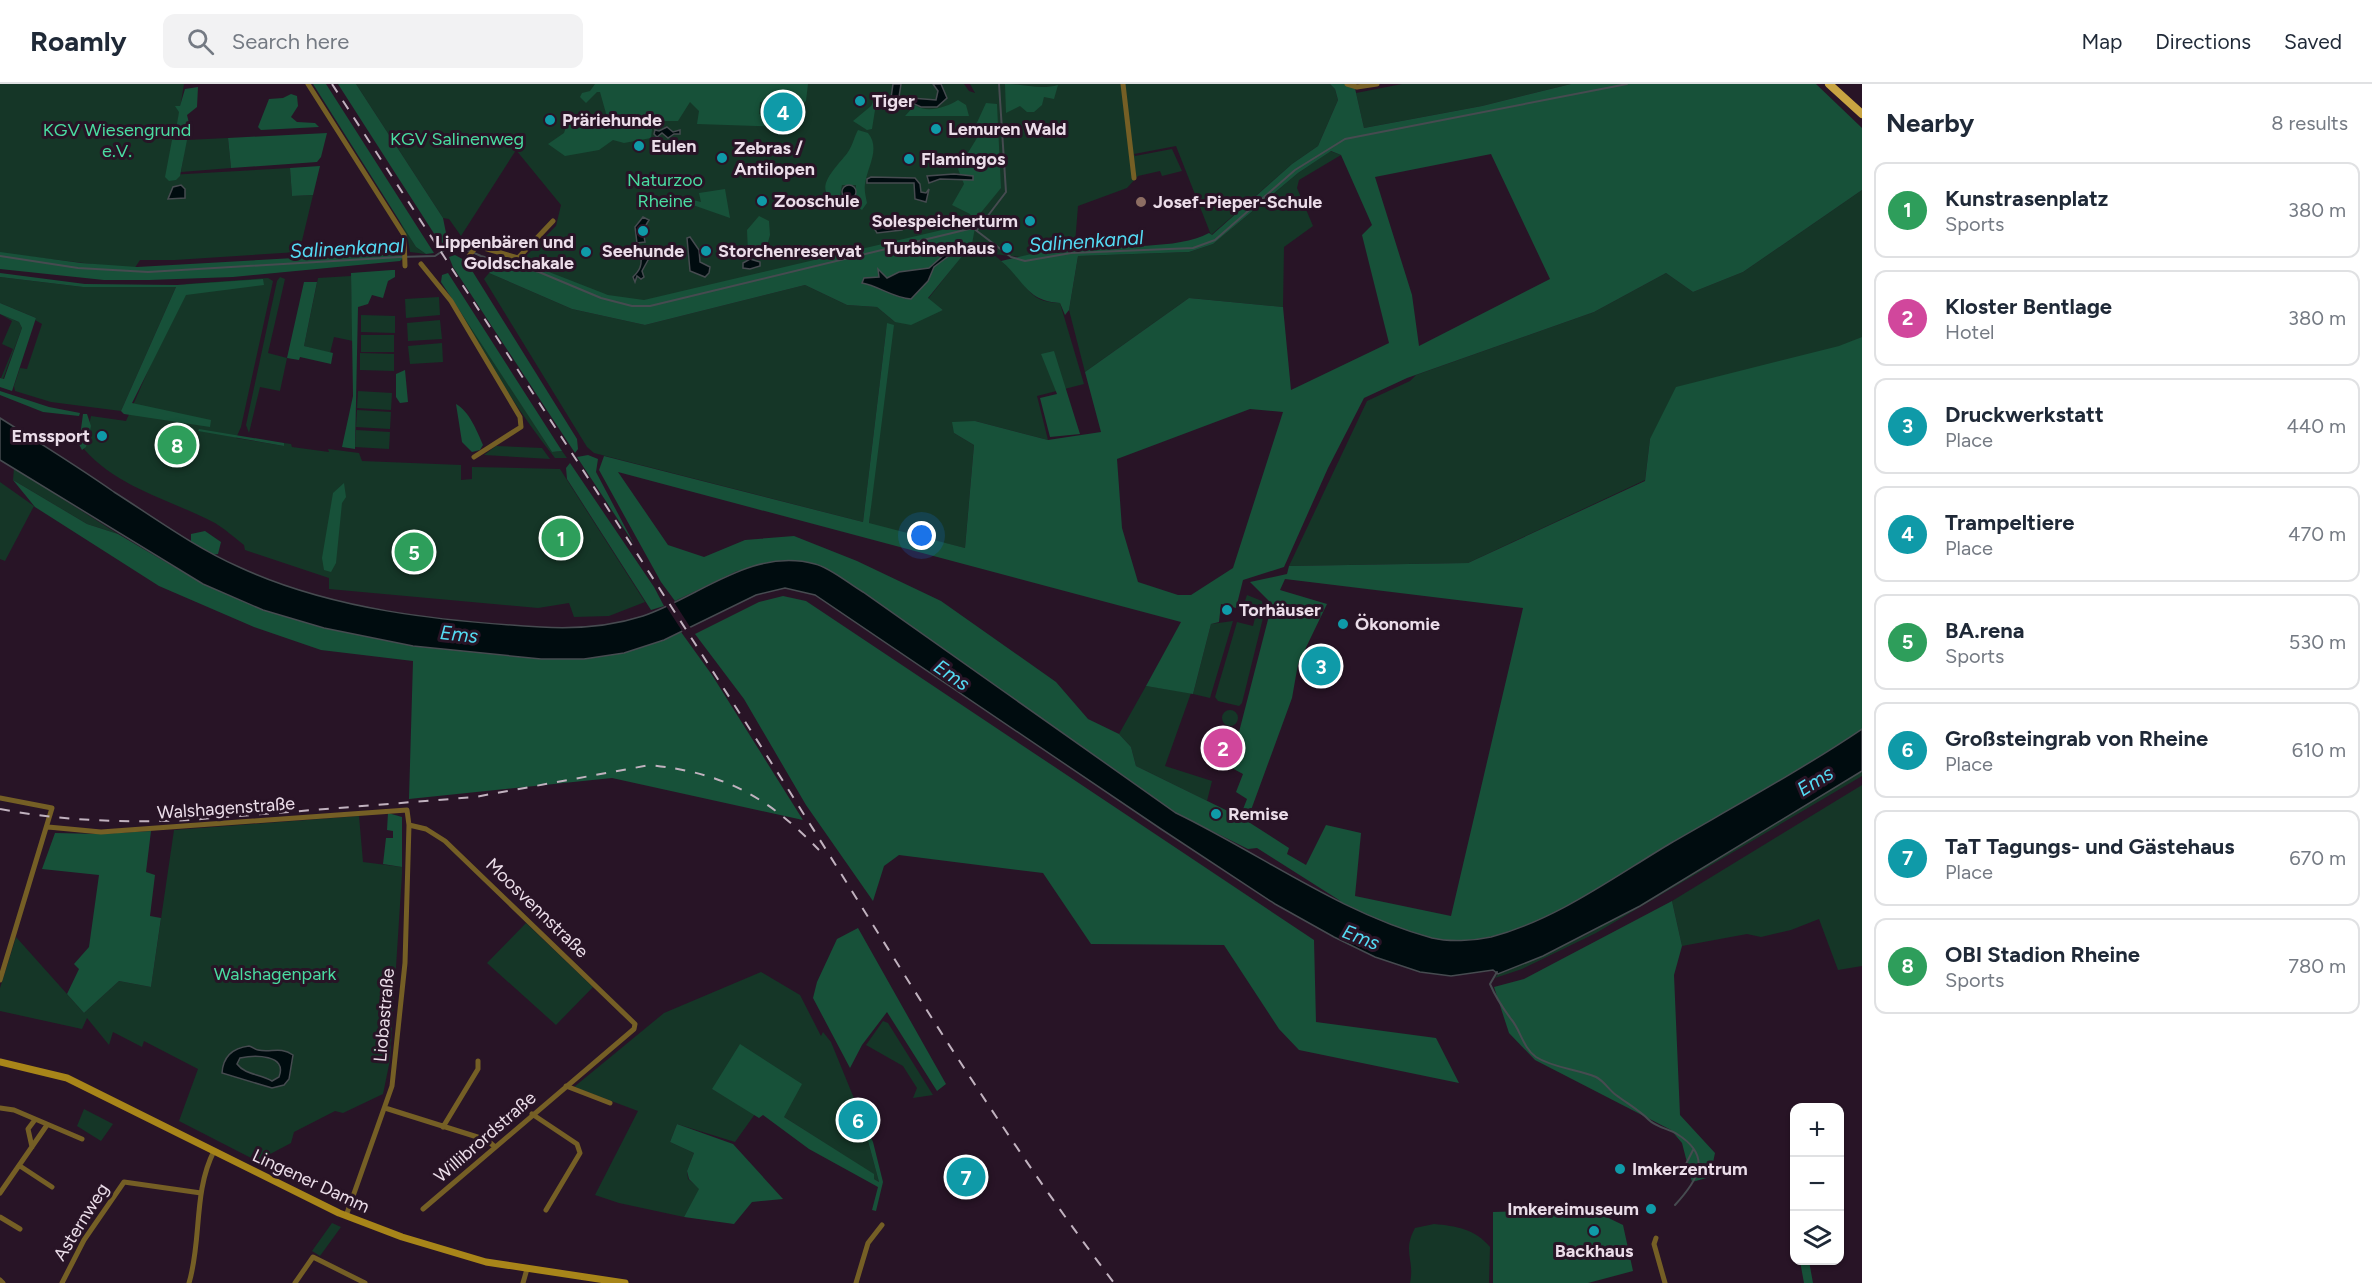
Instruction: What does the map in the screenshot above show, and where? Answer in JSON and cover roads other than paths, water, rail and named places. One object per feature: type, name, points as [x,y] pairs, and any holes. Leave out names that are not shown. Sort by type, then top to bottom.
[{"type":"main road","points":[[1829,84],[1862,114]]},
{"type":"main road","name":"Lingener Damm","points":[[0,1062],[67,1078],[346,1216],[402,1238],[486,1262],[625,1283]]},
{"type":"street","points":[[308,84],[404,235],[405,266]]},
{"type":"street","points":[[1123,84],[1134,178]]},
{"type":"street","points":[[1347,84],[1356,87],[1377,84]]},
{"type":"street","points":[[470,253],[480,247],[518,258],[554,221]]},
{"type":"street","points":[[421,264],[451,301],[520,417],[521,427],[474,457]]},
{"type":"street","points":[[0,798],[52,808],[0,980]]},
{"type":"street","name":"Walshagenstraße","points":[[48,827],[101,832],[407,810]]},
{"type":"street","name":"Liobastraße","points":[[346,1216],[392,1086],[399,1033],[409,825],[407,810]]},
{"type":"street","name":"Moosvennstraße","points":[[409,825],[426,830],[446,841],[635,1024]]},
{"type":"street","name":"Willibrordstraße","points":[[423,1209],[634,1029],[635,1024]]},
{"type":"street","points":[[443,1127],[478,1069],[478,1061]]},
{"type":"street","points":[[566,1086],[610,1103]]},
{"type":"street","points":[[0,1108],[14,1110],[82,1139]]},
{"type":"street","points":[[386,1108],[487,1140],[495,1147]]},
{"type":"street","points":[[532,1114],[577,1144],[580,1154],[546,1210]]},
{"type":"street","points":[[32,1147],[28,1130],[34,1120]]},
{"type":"street","points":[[0,1193],[47,1125]]},
{"type":"street","points":[[189,1283],[195,1265],[201,1193],[207,1166],[214,1151]]},
{"type":"street","points":[[20,1166],[52,1187]]},
{"type":"street","name":"Asternweg","points":[[62,1283],[84,1240],[124,1182],[201,1193]]},
{"type":"street","points":[[0,1216],[20,1229]]},
{"type":"street","points":[[856,1283],[868,1243],[882,1225]]},
{"type":"street","points":[[1656,1238],[1654,1244],[1665,1283]]},
{"type":"street","points":[[295,1283],[313,1257],[350,1278],[365,1283]]},
{"type":"street","points":[[523,1283],[527,1269]]},
{"type":"water","points":[[893,84],[901,84],[899,97],[936,100],[938,91],[933,84],[941,84],[947,98],[937,107],[921,107],[910,102],[898,104],[891,98]]},
{"type":"water","points":[[667,127],[673,132],[680,130],[680,134],[674,134],[668,138],[662,133],[657,137],[654,134],[655,130],[659,131]]},
{"type":"water","points":[[954,174],[973,176],[973,180],[940,179],[929,183],[927,176]]},
{"type":"water","points":[[871,177],[915,178],[920,184],[921,192],[926,193],[929,189],[926,202],[915,199],[914,183],[867,183],[867,179]]},
{"type":"water","points":[[181,185],[185,189],[185,198],[168,199],[173,187]]},
{"type":"water","points":[[846,185],[852,185],[856,192],[852,199],[846,199],[842,195],[842,189]]},
{"type":"water","points":[[643,217],[649,220],[643,230],[645,242],[637,243],[635,227]]},
{"type":"water","points":[[902,224],[902,230],[877,233],[874,228]]},
{"type":"water","points":[[690,237],[699,250],[700,262],[710,267],[705,277],[690,271],[687,238]]},
{"type":"water","points":[[645,254],[648,260],[642,271],[644,277],[641,279],[637,276],[635,282],[633,277],[640,268],[641,255]]},
{"type":"water","points":[[945,254],[950,255],[934,267],[928,281],[911,299],[862,283],[864,278],[879,277],[878,269],[887,278],[899,272],[929,268]]},
{"type":"water","points":[[750,259],[760,262],[760,266],[750,269],[743,268],[743,263]]},
{"type":"water","name":"Ems","points":[[0,418],[175,532],[222,559],[275,582],[311,594],[387,611],[464,621],[554,628],[593,626],[643,616],[726,577],[769,562],[792,561],[821,566],[863,592],[1176,813],[1301,882],[1365,914],[1432,938],[1461,940],[1491,937],[1539,920],[1606,883],[1862,729],[1862,771],[1640,906],[1543,956],[1498,974],[1493,970],[1451,976],[1420,972],[1375,957],[1275,904],[815,595],[785,588],[756,595],[664,640],[624,653],[584,659],[541,659],[413,646],[324,628],[263,610],[203,584],[0,460]]},
{"type":"water","points":[[249,1046],[263,1051],[280,1050],[293,1055],[289,1079],[284,1085],[272,1088],[222,1073],[224,1062],[230,1054]],"holes":[[[240,1058],[274,1060],[279,1064],[279,1077],[272,1081],[240,1068],[237,1064]]]},
{"type":"waterway","points":[[977,230],[1006,192],[999,84]]},
{"type":"waterway","name":"Salinenkanal","points":[[0,256],[78,268],[148,272],[435,256],[453,244],[481,256],[539,272],[601,298],[632,306],[650,306],[973,228],[1011,257],[1025,261],[1071,253],[1193,248],[1215,240],[1295,170],[1345,139],[1627,84]]},
{"type":"waterway","points":[[1497,972],[1490,984],[1525,1044],[1536,1057],[1550,1064],[1589,1074],[1599,1079],[1613,1093],[1652,1122],[1677,1134],[1695,1151],[1698,1160],[1695,1178],[1675,1205]]},
{"type":"waterway","points":[[1686,1164],[1693,1150]]},
{"type":"railway","points":[[332,84],[685,628],[966,1071],[1063,1214],[1114,1283]]},
{"type":"railway","points":[[0,809],[94,820],[189,820],[475,797],[650,765],[701,774],[744,791],[782,815],[819,850]]},
{"type":"place","name":"Tiger","points":[[860,101]]},
{"type":"place","name":"Trampeltiere","points":[[783,112]]},
{"type":"place","name":"Präriehunde","points":[[550,120]]},
{"type":"place","name":"Lemuren Wald","points":[[936,129]]},
{"type":"place","name":"Eulen","points":[[639,146]]},
{"type":"place","name":"Zebras / Antilopen","points":[[722,158]]},
{"type":"place","name":"Flamingos","points":[[909,159]]},
{"type":"place","name":"Zooschule","points":[[762,201]]},
{"type":"place","name":"Josef-Pieper-Schule","points":[[1141,202]]},
{"type":"place","name":"Solespeicherturm","points":[[1030,221]]},
{"type":"place","name":"Seehunde","points":[[643,231]]},
{"type":"place","name":"Turbinenhaus","points":[[1007,248]]},
{"type":"place","name":"Storchenreservat","points":[[706,251]]},
{"type":"place","name":"Lippenbären und Goldschakale","points":[[586,252]]},
{"type":"place","name":"Emssport","points":[[102,436]]},
{"type":"place","name":"OBI Stadion Rheine","points":[[177,445]]},
{"type":"place","name":"Kunstrasenplatz","points":[[561,538]]},
{"type":"place","name":"BA.rena","points":[[414,552]]},
{"type":"place","name":"Torhäuser","points":[[1227,610]]},
{"type":"place","name":"Ökonomie","points":[[1343,624]]},
{"type":"place","name":"Druckwerkstatt","points":[[1321,666]]},
{"type":"place","name":"Kloster Bentlage","points":[[1223,748]]},
{"type":"place","name":"Remise","points":[[1216,814]]},
{"type":"place","name":"Großsteingrab von Rheine","points":[[858,1120]]},
{"type":"place","name":"Imkerzentrum","points":[[1620,1169]]},
{"type":"place","name":"TaT Tagungs- und Gästehaus","points":[[966,1177]]},
{"type":"place","name":"Imkereimuseum","points":[[1651,1209]]},
{"type":"place","name":"Backhaus","points":[[1594,1231]]},
{"type":"park label","name":"KGV Salinenweg","points":[[457,139]]},
{"type":"park label","name":"KGV Wiesengrund e.V.","points":[[117,140]]},
{"type":"park label","name":"Naturzoo Rheine","points":[[665,190]]},
{"type":"park label","name":"Walshagenpark","points":[[275,974]]}]
